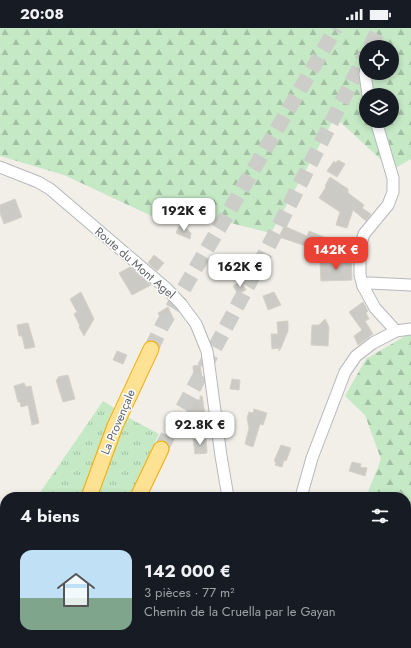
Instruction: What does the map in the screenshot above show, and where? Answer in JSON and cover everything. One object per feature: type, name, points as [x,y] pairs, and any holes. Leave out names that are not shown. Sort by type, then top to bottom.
[{"type":"highway","name":"La Provençale","points":[[91,492],[115,426],[151,349]]},
{"type":"highway","points":[[140,492],[161,449]]},
{"type":"street","points":[[378,128],[393,178],[393,192],[388,204],[364,234],[360,247],[360,275],[363,286],[375,308],[396,331]]},
{"type":"street","name":"Route du Mont Agel","points":[[0,167],[38,182],[50,189],[167,289],[182,305],[196,324],[207,350],[227,492]]},
{"type":"street","points":[[363,286],[369,283],[411,285]]},
{"type":"street","points":[[302,492],[312,458],[345,372],[356,356],[373,344],[396,331],[411,329]]},
{"type":"green space","points":[[0,28],[411,28],[411,159],[392,170],[335,117],[271,233],[174,209],[158,219],[64,175],[0,156]]},
{"type":"green space","points":[[407,335],[411,335],[411,492],[368,492],[381,459],[365,415],[345,396],[366,359]]},
{"type":"green space","points":[[103,401],[114,408],[83,492],[40,492]]},
{"type":"green space","points":[[127,417],[159,434],[131,492],[100,492]]},
{"type":"building","points":[[338,160],[345,164],[337,177],[327,171],[334,161],[336,163]]},
{"type":"building","points":[[330,177],[348,189],[348,193],[364,205],[362,208],[371,214],[366,221],[353,210],[347,228],[336,225],[340,212],[319,198]]},
{"type":"building","points":[[15,199],[22,217],[4,224],[0,213],[0,205]]},
{"type":"building","points":[[179,226],[187,229],[191,233],[190,239],[176,233]]},
{"type":"building","points":[[284,226],[307,236],[309,231],[329,239],[321,257],[313,253],[314,251],[312,249],[279,237]]},
{"type":"building","points":[[154,255],[164,263],[157,271],[148,263]]},
{"type":"building","points":[[351,260],[352,280],[321,281],[320,262]]},
{"type":"building","points":[[130,267],[151,285],[132,295],[119,273]]},
{"type":"building","points":[[241,281],[246,290],[238,294],[233,286]]},
{"type":"building","points":[[81,292],[94,319],[84,336],[74,314],[77,312],[70,299]]},
{"type":"building","points":[[274,292],[281,305],[268,310],[263,296]]},
{"type":"building","points":[[363,302],[368,311],[366,313],[369,319],[365,321],[373,334],[358,345],[354,336],[362,330],[349,312]]},
{"type":"building","points":[[168,307],[173,318],[163,323],[158,313]]},
{"type":"building","points":[[325,319],[329,327],[328,346],[311,345],[312,325],[319,325]]},
{"type":"building","points":[[288,321],[288,332],[281,348],[279,351],[279,348],[272,349],[271,334],[278,334],[277,322]]},
{"type":"building","points":[[28,323],[35,347],[25,349],[22,336],[19,336],[17,325]]},
{"type":"building","points":[[117,351],[127,355],[123,364],[113,360]]},
{"type":"building","points":[[200,365],[202,378],[194,379],[193,366]]},
{"type":"building","points":[[68,375],[75,399],[63,402],[56,380],[58,377]]},
{"type":"building","points":[[232,379],[240,380],[239,390],[230,389]]},
{"type":"building","points":[[24,383],[26,387],[31,386],[39,423],[32,425],[28,405],[21,407],[20,402],[18,402],[14,386]]},
{"type":"building","points":[[200,396],[202,396],[207,427],[196,424],[198,414],[187,412],[188,399],[200,400]]},
{"type":"building","points":[[254,409],[267,413],[263,425],[260,424],[253,447],[245,444],[249,428],[247,418],[249,412],[253,413]]},
{"type":"building","points":[[206,438],[207,453],[195,454],[193,439]]},
{"type":"building","points":[[281,445],[291,448],[282,467],[275,465],[276,462],[274,461]]},
{"type":"building","points":[[352,462],[361,464],[360,467],[367,468],[365,476],[349,471]]},
{"type":"tunnel","points":[[151,349],[162,326],[336,28]]},
{"type":"tunnel","points":[[373,40],[379,28]]},
{"type":"tunnel","points":[[161,449],[259,265],[359,68]]}]
